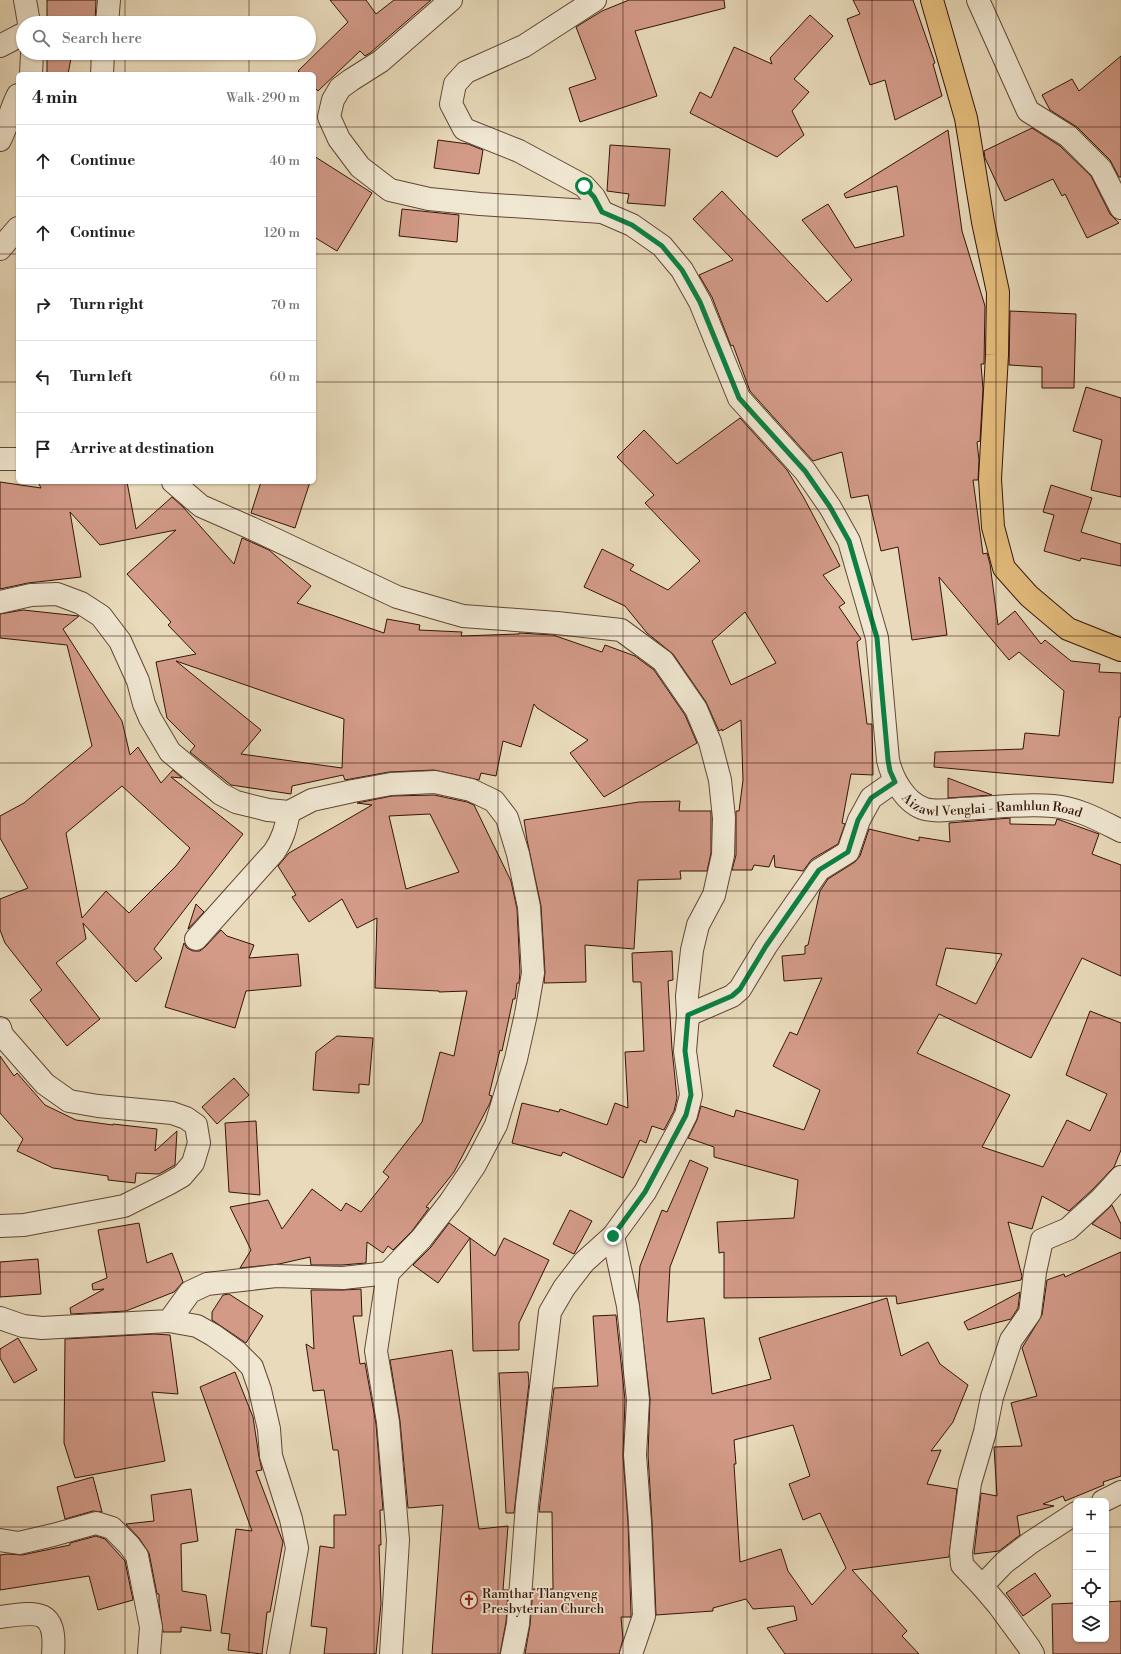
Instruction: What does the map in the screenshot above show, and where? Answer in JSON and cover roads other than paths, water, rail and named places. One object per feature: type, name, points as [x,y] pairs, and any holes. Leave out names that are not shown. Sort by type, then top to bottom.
[{"type":"main road","points":[[932,0],[966,118],[983,222],[998,292],[998,355],[990,479],[993,527],[1004,568],[1029,596],[1068,629],[1121,650]]},
{"type":"street","points":[[26,0],[28,16]]},
{"type":"street","points":[[108,16],[109,0]]},
{"type":"street","name":"Aizawl Venglai - Ramhlun Road","points":[[451,0],[381,62],[340,88],[333,100],[329,117],[339,139],[360,167],[390,190],[429,199],[602,212],[632,225],[662,246],[682,270],[700,302],[739,398],[805,471],[830,507],[849,541],[877,638],[888,760],[890,771],[895,782],[910,800],[924,809],[941,810],[1037,805],[1054,806],[1074,809],[1121,831]]},
{"type":"street","points":[[595,0],[524,46],[466,72],[455,84],[451,104],[464,129],[519,151],[584,186],[594,197],[602,212]]},
{"type":"street","points":[[978,0],[1028,111],[1068,136],[1101,170],[1121,208]]},
{"type":"street","points":[[0,46],[16,38]]},
{"type":"street","points":[[31,72],[32,60]]},
{"type":"street","points":[[102,72],[103,60]]},
{"type":"street","points":[[0,140],[11,108],[16,99]]},
{"type":"street","points":[[0,249],[16,230]]},
{"type":"street","points":[[0,460],[16,459]]},
{"type":"street","points":[[175,484],[201,506],[397,597],[463,616],[557,623],[621,630],[663,661],[696,709],[710,742],[720,780],[724,818],[723,855],[714,895],[698,925],[692,950],[687,996],[688,1015],[685,1051],[691,1095],[686,1115],[645,1192],[613,1236],[584,1262],[564,1288],[550,1312],[527,1504],[518,1624],[512,1654]]},
{"type":"street","points":[[0,602],[31,595],[57,594],[81,603],[101,616],[120,641],[138,681],[144,704],[150,718],[170,752],[221,794],[236,802],[268,810],[289,812],[312,800],[391,784],[435,782],[471,790],[494,801],[506,818],[518,854],[528,899],[533,973],[518,1051],[496,1125],[475,1165],[450,1202],[421,1240],[388,1274],[376,1351],[388,1422],[398,1540],[391,1654]]},
{"type":"street","points":[[688,1015],[732,996],[740,989],[766,946],[819,870],[848,852],[858,820],[871,798],[895,782]]},
{"type":"street","points":[[196,938],[274,852],[281,842],[289,812]]},
{"type":"street","points":[[0,1028],[2,1035],[45,1084],[69,1101],[98,1106],[172,1113],[186,1118],[196,1125],[199,1143],[193,1163],[182,1176],[124,1206],[24,1225],[0,1226]]},
{"type":"street","points":[[1033,1654],[999,1606],[962,1565],[961,1552],[970,1484],[985,1432],[992,1398],[1008,1348],[1011,1340],[1030,1313],[1035,1272],[1042,1240],[1068,1229],[1101,1199],[1121,1176]]},
{"type":"street","points":[[613,1236],[628,1306],[638,1400],[635,1455],[640,1522],[644,1616],[631,1654]]},
{"type":"street","points":[[169,1322],[190,1292],[207,1284],[276,1276],[343,1278],[388,1274]]},
{"type":"street","points":[[0,1318],[23,1326],[42,1328],[169,1322],[197,1326],[238,1352],[252,1367],[260,1390],[269,1429],[271,1456],[297,1548],[278,1654]]},
{"type":"street","points":[[1109,1498],[1121,1492]]},
{"type":"street","points":[[982,1586],[1004,1563],[1073,1515]]},
{"type":"street","points":[[0,1540],[19,1543],[96,1523],[112,1528],[130,1545],[137,1556],[151,1627],[149,1654]]},
{"type":"street","points":[[0,1617],[32,1613],[40,1615],[47,1620],[52,1628],[54,1640],[53,1654]]},
{"type":"place","name":"Ramthar Tlangveng Presbyterian Church","points":[[469,1600]]}]
